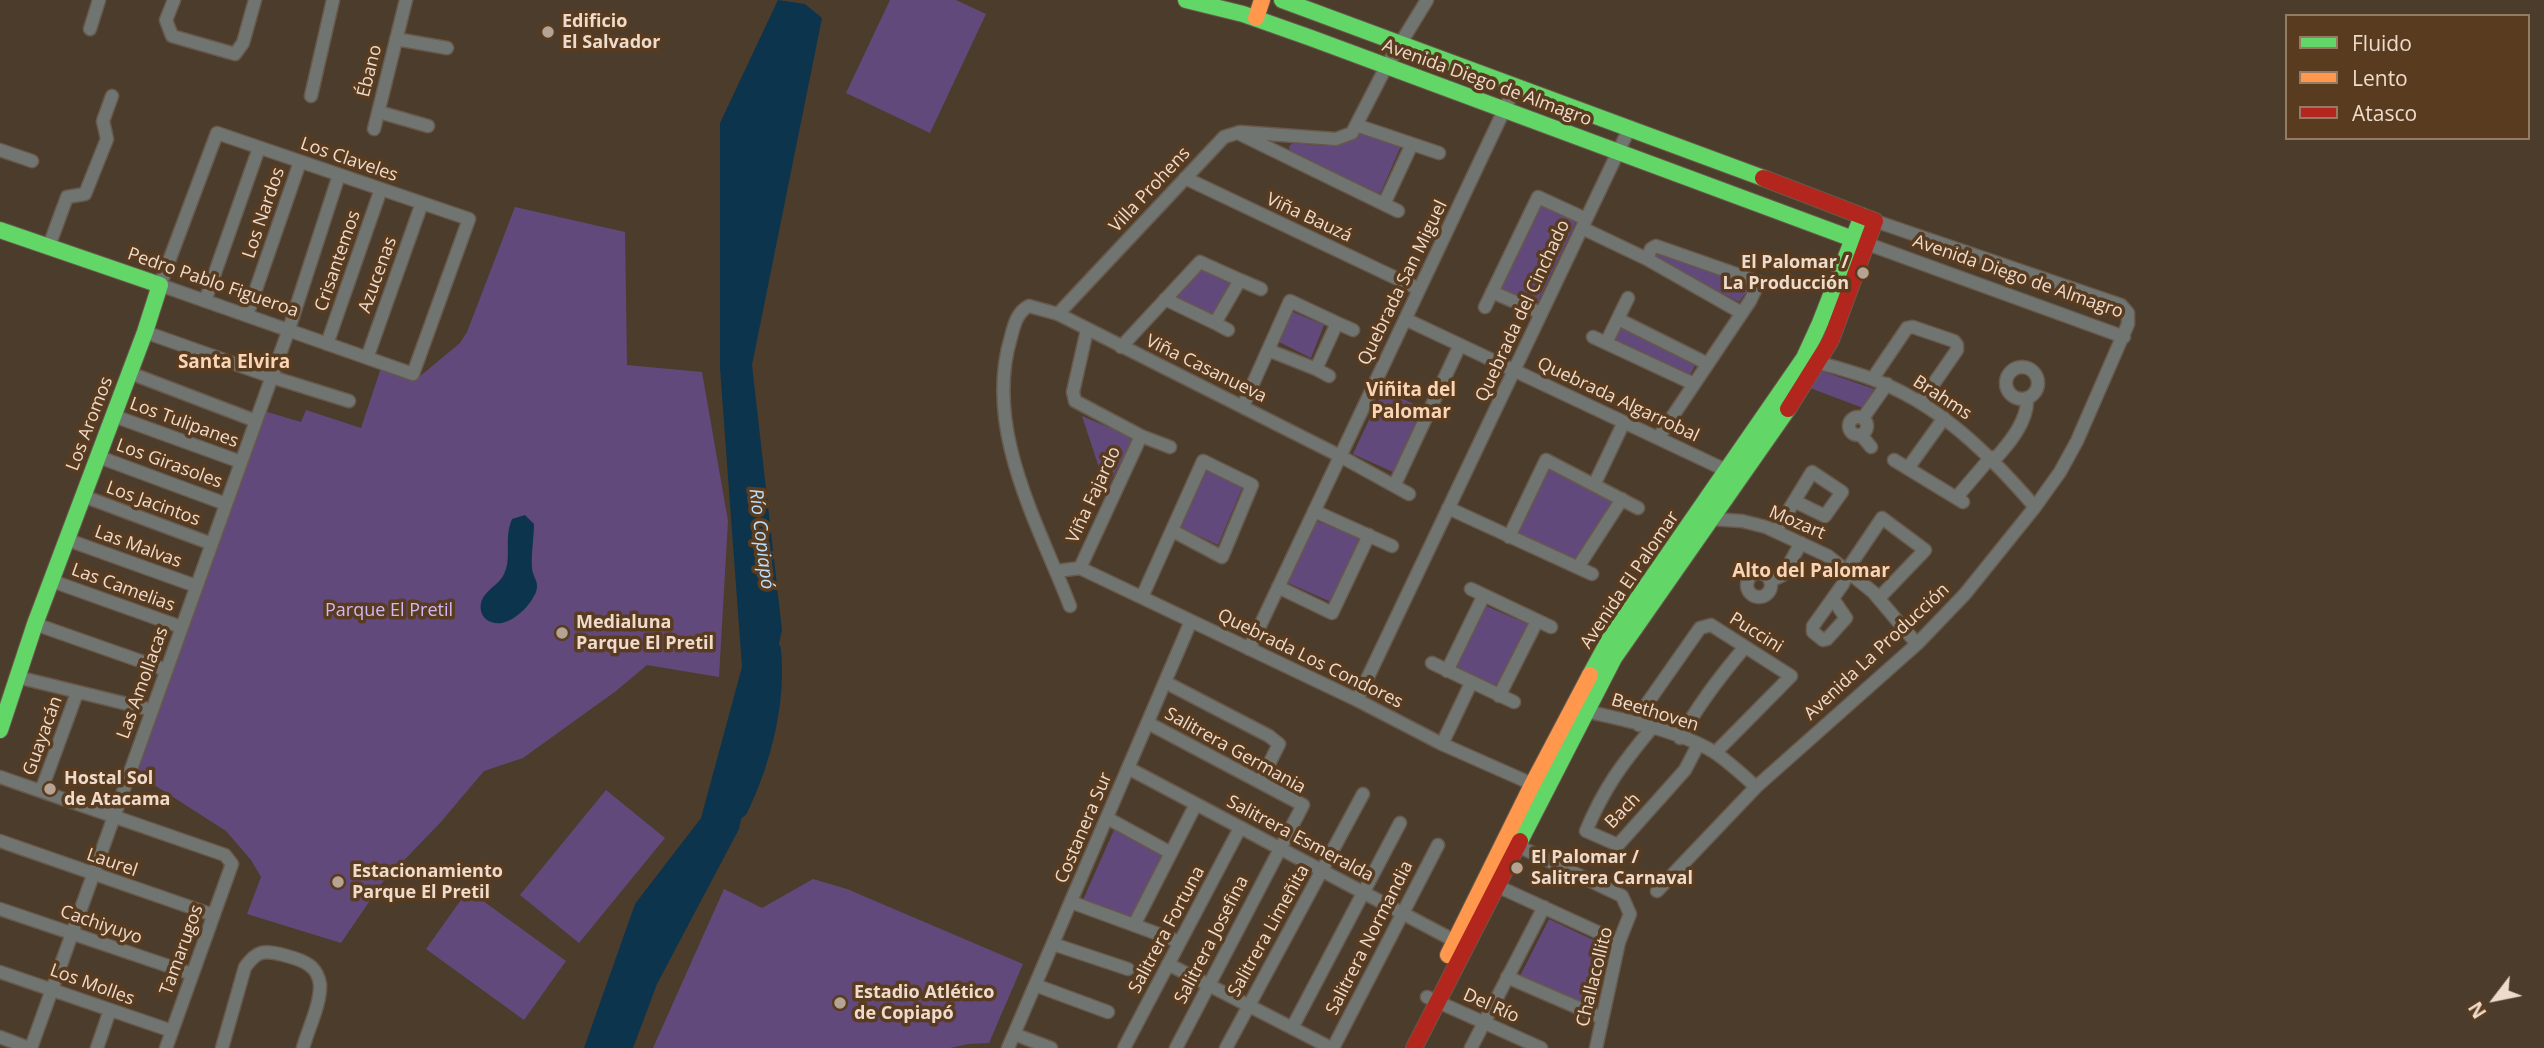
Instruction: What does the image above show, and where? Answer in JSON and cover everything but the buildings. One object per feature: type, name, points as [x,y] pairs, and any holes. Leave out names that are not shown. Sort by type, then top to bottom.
[{"type":"street","points":[[90,29],[99,0]]},
{"type":"street","points":[[174,0],[166,20],[172,36],[235,54],[243,43],[254,0]]},
{"type":"street","points":[[311,96],[333,0]]},
{"type":"street","name":"Ébano","points":[[374,129],[406,0]]},
{"type":"street","name":"Avenida Diego de Almagro","points":[[1186,0],[1256,18],[2124,337],[2130,317],[2121,305],[1869,218],[1630,127],[1282,0]]},
{"type":"street","points":[[1256,18],[1262,0]]},
{"type":"street","points":[[1237,133],[1336,139],[1352,133],[1386,67],[1427,0]]},
{"type":"street","name":"Ébano","points":[[396,39],[447,48]]},
{"type":"street","name":"Quebrada San Miguel","points":[[1249,649],[1516,85]]},
{"type":"street","points":[[50,246],[67,197],[85,194],[107,139],[103,121],[112,96]]},
{"type":"street","name":"Ébano","points":[[379,111],[429,126]]},
{"type":"street","points":[[1356,125],[1439,153]]},
{"type":"street","name":"Quebrada del Cinchado","points":[[1357,700],[1630,127]]},
{"type":"street","name":"Los Claveles","points":[[217,133],[469,219],[413,374]]},
{"type":"street","name":"Los Aromos","points":[[0,730],[36,624],[217,133]]},
{"type":"street","points":[[1237,133],[1398,211]]},
{"type":"street","name":"Villa Prohens","points":[[1058,314],[1224,137],[1237,133]]},
{"type":"street","points":[[1284,156],[1282,149],[1288,135]]},
{"type":"street","points":[[1384,204],[1412,144]]},
{"type":"street","points":[[205,301],[259,148]]},
{"type":"street","points":[[0,150],[32,161]]},
{"type":"street","name":"Los Nardos","points":[[247,315],[300,162]]},
{"type":"street","name":"Las Amollacas","points":[[30,1048],[289,330],[339,175]]},
{"type":"street","name":"Viña Bauzá","points":[[1185,178],[1419,289]]},
{"type":"street","name":"Crisantemos","points":[[327,344],[382,189]]},
{"type":"street","points":[[1485,307],[1538,197],[1742,313]]},
{"type":"street","name":"Azucenas","points":[[367,358],[422,203]]},
{"type":"street","name":"Avenida El Palomar","points":[[1414,1048],[1455,942],[1579,710],[1609,640],[1734,474],[1810,362],[1831,340],[1841,317],[1858,241],[1869,218]]},
{"type":"street","name":"Pedro Pablo Figueroa","points":[[0,230],[413,374]]},
{"type":"street","points":[[1647,259],[1651,249],[1656,246],[1759,282],[1742,313],[1658,438]]},
{"type":"street","points":[[1121,347],[1200,262],[1261,289]]},
{"type":"street","points":[[1215,323],[1240,280]]},
{"type":"street","points":[[1492,292],[1541,313]]},
{"type":"street","points":[[1606,343],[1628,298]]},
{"type":"street","points":[[1165,299],[1228,330]]},
{"type":"street","points":[[1243,407],[1290,301],[1353,330]]},
{"type":"street","points":[[1058,314],[1032,305],[1022,310],[1005,357],[1003,384],[1010,444],[1022,489],[1070,606]]},
{"type":"street","name":"Viña Casanueva","points":[[1058,314],[1395,484],[1409,494]]},
{"type":"street","name":"Quebrada Algarrobal","points":[[1405,319],[1734,474]]},
{"type":"street","points":[[1618,319],[1707,364]]},
{"type":"street","points":[[1315,369],[1337,323]]},
{"type":"street","points":[[1872,378],[1908,328],[1913,327],[1954,341],[1957,350],[1921,402]]},
{"type":"street","name":"Viña Fajardo","points":[[1087,330],[1073,393],[1075,401],[1141,436],[1170,447]]},
{"type":"street","points":[[145,332],[349,401]]},
{"type":"street","points":[[1593,337],[1694,384]]},
{"type":"street","name":"Avenida La Producción","points":[[1657,891],[1756,787],[1917,644],[1957,603],[2060,472],[2124,337]]},
{"type":"street","points":[[1395,484],[1460,345]]},
{"type":"street","points":[[1268,350],[1329,376]]},
{"type":"street","name":"Brahms","points":[[1810,362],[1872,378],[1921,402],[1992,459],[2035,507]]},
{"type":"street","points":[[130,373],[256,421]]},
{"type":"street","points":[[1871,447],[1861,435],[1850,432],[1849,425],[1855,417],[1863,418],[1887,384]]},
{"type":"street","points":[[1894,460],[1959,500],[2023,419],[2027,411],[2027,399]]},
{"type":"street","name":"Los Tulipanes","points":[[114,416],[241,462]]},
{"type":"street","points":[[1908,468],[1944,418]]},
{"type":"street","points":[[1594,485],[1625,422]]},
{"type":"street","name":"Viña Fajardo","points":[[1080,568],[1141,436]]},
{"type":"street","name":"Los Girasoles","points":[[99,457],[226,504]]},
{"type":"street","points":[[1509,537],[1546,460],[1637,508]]},
{"type":"street","points":[[1142,597],[1203,461],[1252,485],[1222,557],[1172,531]]},
{"type":"street","name":"Avenida El Palomar","points":[[1579,710],[1711,519],[1734,474]]},
{"type":"street","name":"Los Jacintos","points":[[83,496],[212,544]]},
{"type":"street","points":[[1578,568],[1622,499]]},
{"type":"street","points":[[1776,531],[1794,501]]},
{"type":"street","points":[[1448,508],[1592,574]]},
{"type":"street","points":[[1314,511],[1392,545]]},
{"type":"street","points":[[1833,599],[1882,518],[1922,546],[1924,553],[1879,598]]},
{"type":"street","name":"Mozart","points":[[1711,519],[1742,521],[1776,531],[1828,556],[1879,598],[1917,644]]},
{"type":"street","points":[[1278,587],[1332,613],[1369,535]]},
{"type":"street","name":"Las Malvas","points":[[68,540],[196,586]]},
{"type":"street","points":[[1770,581],[1783,575],[1801,543]]},
{"type":"street","points":[[1057,571],[1080,568]]},
{"type":"street","name":"Quebrada Los Condores","points":[[1080,568],[1357,700],[1442,744],[1539,787]]},
{"type":"street","name":"Las Camelias","points":[[52,581],[181,627]]},
{"type":"street","points":[[1471,589],[1551,627]]},
{"type":"street","points":[[1447,671],[1484,595]]},
{"type":"street","name":"Costanera Sur","points":[[1008,1048],[1191,621]]},
{"type":"street","points":[[1499,696],[1537,621]]},
{"type":"street","points":[[36,624],[166,670]]},
{"type":"street","name":"Puccini","points":[[1645,727],[1646,705],[1700,628],[1711,625],[1791,676],[1715,753]]},
{"type":"street","points":[[1680,738],[1726,669],[1745,647]]},
{"type":"street","points":[[1432,663],[1514,702]]},
{"type":"street","points":[[0,673],[152,709]]},
{"type":"street","points":[[1165,682],[1269,736],[1279,744],[1260,782]]},
{"type":"street","points":[[1442,744],[1471,683]]},
{"type":"street","name":"Guayacán","points":[[41,791],[77,693]]},
{"type":"street","name":"Beethoven","points":[[1579,710],[1645,727],[1698,745],[1715,753],[1756,787]]},
{"type":"street","name":"Salitrera Germania","points":[[1148,723],[1304,805],[1280,848]]},
{"type":"street","name":"Bach","points":[[1645,727],[1600,798],[1586,831],[1618,845],[1685,769],[1698,745]]},
{"type":"street","name":"Salitrera Esmeralda","points":[[1128,768],[1455,942]]},
{"type":"street","points":[[0,777],[113,817]]},
{"type":"street","name":"Avenida El Palomar","points":[[1401,1048],[1497,886],[1518,846],[1539,787]]},
{"type":"street","name":"Salitrera Limeñita","points":[[1226,1048],[1363,794]]},
{"type":"street","points":[[1134,925],[1196,804]]},
{"type":"street","name":"Tamarugos","points":[[113,817],[225,855],[232,864],[166,1048]]},
{"type":"street","points":[[1107,818],[1171,853]]},
{"type":"street","points":[[1292,1028],[1400,823]]},
{"type":"street","name":"Salitrera Fortuna","points":[[1124,1048],[1240,828]]},
{"type":"street","name":"Laurel","points":[[0,841],[213,915]]},
{"type":"street","name":"Salitrera Normandia","points":[[1332,1048],[1438,845]]},
{"type":"street","name":"Challacollito","points":[[1518,846],[1622,896],[1630,914],[1619,942],[1596,1048]]},
{"type":"street","name":"Salitrera Josefina","points":[[1176,1048],[1280,848]]},
{"type":"street","points":[[1497,886],[1619,942]]},
{"type":"street","points":[[1071,902],[1180,942]]},
{"type":"street","points":[[1471,1048],[1544,908]]},
{"type":"street","name":"Cachiyuyo","points":[[0,909],[192,974]]},
{"type":"street","points":[[1053,944],[1128,969]]},
{"type":"street","points":[[222,1048],[245,967],[253,957],[262,952],[276,953],[310,965],[317,973],[320,984],[318,996],[303,1048]]},
{"type":"street","points":[[1168,964],[1332,1048]]},
{"type":"street","name":"Los Molles","points":[[0,972],[172,1031]]},
{"type":"street","points":[[1507,977],[1602,1018]]},
{"type":"street","points":[[1035,985],[1108,1012]]},
{"type":"street","name":"Del Río","points":[[1432,999],[1541,1048]]},
{"type":"street","points":[[97,1048],[110,1010]]},
{"type":"street","points":[[1014,1034],[1051,1048]]},
{"type":"street","points":[[0,1037],[30,1048]]},
{"type":"green space","points":[[890,0],[956,0],[986,14],[930,133],[846,93]]},
{"type":"green space","points":[[1359,132],[1401,146],[1380,194],[1290,152],[1289,146],[1293,143],[1337,144]]},
{"type":"green space","points":[[1540,203],[1577,220],[1538,302],[1499,289]]},
{"type":"green space","name":"Parque El Pretil","points":[[515,207],[625,232],[627,365],[702,372],[728,521],[719,677],[647,665],[616,691],[523,758],[484,771],[440,823],[382,883],[341,943],[247,914],[261,877],[251,860],[226,831],[134,772],[264,411],[301,422],[306,410],[361,428],[381,368],[419,377],[460,343],[467,332]]},
{"type":"green space","points":[[1658,251],[1751,286],[1739,302],[1657,259],[1653,253]]},
{"type":"green space","points":[[1202,268],[1231,282],[1212,315],[1174,297]]},
{"type":"green space","points":[[1291,311],[1324,325],[1311,358],[1279,342]]},
{"type":"green space","points":[[1618,327],[1696,364],[1689,377],[1611,340]]},
{"type":"green space","points":[[1819,370],[1874,389],[1863,408],[1810,388]]},
{"type":"green space","points":[[1383,390],[1423,408],[1393,472],[1353,454]]},
{"type":"green space","points":[[1082,416],[1134,438],[1106,489]]},
{"type":"green space","points":[[1207,469],[1243,486],[1218,545],[1180,527]]},
{"type":"green space","points":[[1552,469],[1611,499],[1612,505],[1576,559],[1570,560],[1517,534],[1546,472]]},
{"type":"green space","points":[[1317,521],[1360,537],[1331,602],[1288,583]]},
{"type":"green space","points":[[1486,606],[1528,624],[1497,688],[1455,669]]},
{"type":"green space","points":[[606,790],[665,838],[579,943],[520,895]]},
{"type":"green space","points":[[1114,830],[1163,855],[1131,917],[1083,900]]},
{"type":"green space","name":"Estadio Atlético de Copiapó","points":[[813,879],[847,889],[1023,964],[989,1043],[950,1048],[653,1048],[724,889],[762,908]]},
{"type":"green space","points":[[468,890],[566,961],[524,1020],[426,949]]},
{"type":"green space","points":[[1549,919],[1608,947],[1594,1009],[1520,976]]},
{"type":"water","points":[[778,0],[805,4],[822,18],[752,365],[782,630],[739,829],[657,984],[633,1048],[584,1048],[635,904],[701,818],[742,667],[720,368],[720,123]]},
{"type":"water","points":[[525,515],[534,524],[532,570],[537,585],[536,592],[529,604],[511,620],[491,622],[484,618],[482,600],[506,570],[508,534],[512,519]]},
{"type":"waterway","name":"Río Copiapó","points":[[739,809],[755,772],[766,732],[772,691],[772,650]]},
{"type":"traffic: fast","points":[[1186,0],[1243,14],[1311,38],[1861,242]]},
{"type":"traffic: fast","points":[[1282,0],[1763,178]]},
{"type":"traffic: fast","points":[[1590,675],[1609,640],[1804,358],[1862,216]]},
{"type":"traffic: fast","points":[[0,230],[160,285],[145,332],[35,624],[0,730]]},
{"type":"traffic: fast","points":[[1520,841],[1614,658],[1788,409]]},
{"type":"traffic: slow","points":[[1256,18],[1262,0]]},
{"type":"traffic: slow","points":[[1448,955],[1590,675]]},
{"type":"traffic: jam","points":[[1763,178],[1875,221],[1831,340],[1788,409]]},
{"type":"traffic: jam","points":[[1414,1048],[1520,841]]},
{"type":"place","name":"Edificio El Salvador","points":[[548,32]]},
{"type":"place","name":"El Palomar / La Producción","points":[[1863,273]]},
{"type":"place","name":"Medialuna Parque El Pretil","points":[[562,633]]},
{"type":"place","name":"Hostal Sol de Atacama","points":[[50,789]]},
{"type":"place","name":"El Palomar / Salitrera Carnaval","points":[[1517,868]]},
{"type":"place","name":"Estacionamiento Parque El Pretil","points":[[338,882]]},
{"type":"place","name":"Estadio Atlético de Copiapó","points":[[840,1003]]},
{"type":"district","name":"Santa Elvira","points":[[234,363]]},
{"type":"district","name":"Viñita del Palomar","points":[[1411,402]]},
{"type":"district","name":"Alto del Palomar","points":[[1811,572]]}]
